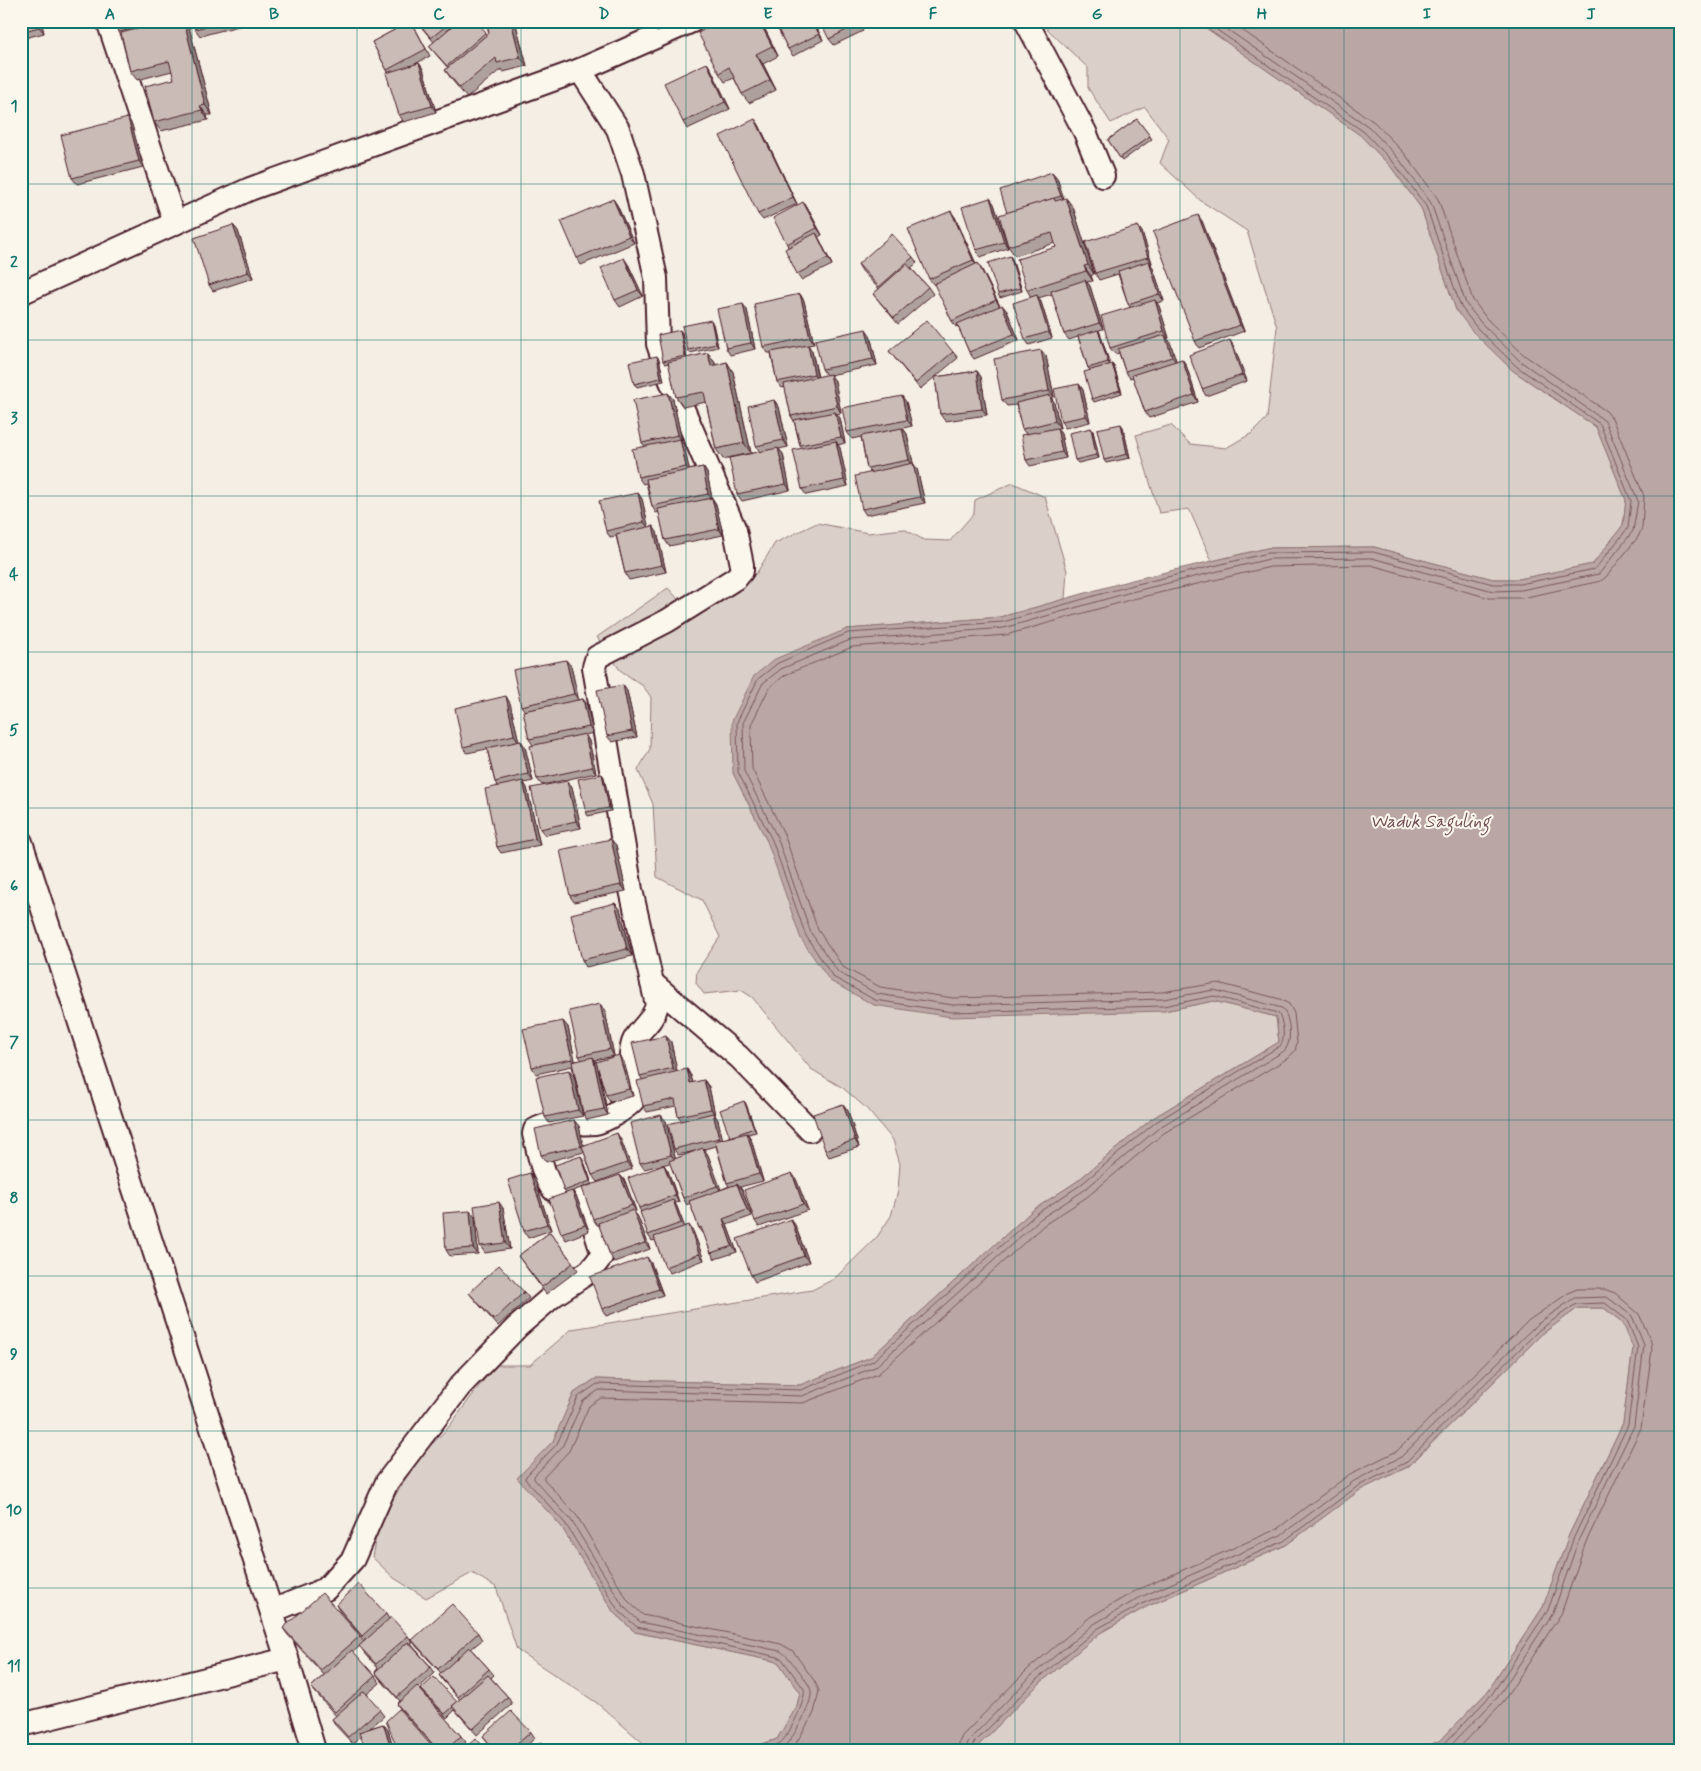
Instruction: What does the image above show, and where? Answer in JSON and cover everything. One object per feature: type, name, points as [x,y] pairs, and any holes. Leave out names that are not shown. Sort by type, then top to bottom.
[{"type":"street","points":[[108,21],[175,223]]},
{"type":"street","points":[[21,293],[250,189],[580,70],[692,21]]},
{"type":"street","points":[[1026,21],[1085,132],[1103,176]]},
{"type":"street","points":[[272,1611],[326,1589],[353,1559],[387,1482],[460,1386],[517,1327],[554,1295],[590,1271],[600,1257],[602,1251],[582,1200],[577,1195],[560,1194],[551,1187],[543,1167],[534,1134],[535,1130],[540,1127],[570,1122],[597,1123],[632,1102],[637,1094],[630,1061],[633,1042],[655,1015],[657,1005],[631,890],[594,666],[597,657],[667,621],[736,578],[742,570],[742,564],[734,530],[670,379],[658,344],[656,278],[633,174],[618,128],[580,70]]},
{"type":"street","points":[[21,842],[272,1611],[314,1750]]},
{"type":"street","points":[[652,983],[739,1058],[810,1130]]},
{"type":"street","points":[[21,1724],[287,1659]]},
{"type":"shaded area","points":[[1039,21],[1196,21],[1360,135],[1391,167],[1421,208],[1456,310],[1512,370],[1596,427],[1626,500],[1623,525],[1593,564],[1519,579],[1493,579],[1374,547],[1267,548],[1212,561],[1189,509],[1159,513],[1136,435],[1171,425],[1190,444],[1226,448],[1252,433],[1267,418],[1277,327],[1247,231],[1201,201],[1160,163],[1169,139],[1145,107],[1111,123],[1088,88],[1088,68]]},
{"type":"shaded area","points":[[1013,483],[1045,497],[1067,571],[1065,599],[1001,617],[847,629],[733,773],[767,841],[1164,1011],[1214,1001],[1276,1017],[1279,1042],[1153,1118],[1076,1182],[1033,1210],[871,1357],[800,1385],[595,1379],[574,1393],[553,1441],[518,1478],[561,1526],[614,1613],[635,1632],[778,1662],[800,1692],[797,1706],[777,1739],[744,1750],[645,1750],[642,1742],[597,1703],[517,1650],[496,1587],[472,1573],[426,1598],[394,1578],[372,1557],[379,1522],[418,1458],[448,1428],[495,1365],[530,1365],[572,1329],[812,1290],[834,1279],[877,1237],[891,1216],[898,1191],[900,1164],[893,1140],[866,1108],[843,1088],[811,1069],[752,997],[741,990],[704,994],[696,983],[697,971],[720,937],[702,900],[657,877],[653,804],[638,770],[650,749],[651,697],[643,686],[620,670],[597,637],[668,588],[678,599],[756,574],[775,543],[817,523],[868,533],[904,529],[924,540],[950,541],[974,513],[975,500]]},
{"type":"shaded area","points":[[1578,1308],[1604,1308],[1623,1323],[1633,1348],[1623,1423],[1569,1535],[1543,1607],[1488,1691],[1441,1740],[1419,1750],[974,1750],[1039,1684],[1100,1633],[1146,1607],[1286,1545],[1360,1490],[1408,1467],[1542,1334]]},
{"type":"water","name":"Waduk Saguling","points":[[1196,21],[1680,21],[1680,1750],[1419,1750],[1441,1740],[1488,1691],[1543,1607],[1569,1535],[1623,1423],[1633,1348],[1623,1323],[1604,1308],[1578,1308],[1542,1334],[1407,1467],[1360,1490],[1286,1545],[1146,1607],[1100,1633],[1039,1684],[974,1750],[744,1750],[777,1739],[797,1706],[800,1692],[778,1662],[635,1632],[614,1613],[561,1526],[517,1478],[553,1441],[574,1393],[595,1379],[800,1385],[871,1357],[1033,1210],[1076,1182],[1153,1118],[1279,1042],[1276,1017],[1214,1001],[1164,1011],[952,1017],[874,1005],[830,981],[801,939],[767,841],[733,773],[732,721],[754,676],[775,659],[847,629],[1001,617],[1128,581],[1267,548],[1374,547],[1493,579],[1519,579],[1593,564],[1623,525],[1626,500],[1596,427],[1512,370],[1473,332],[1456,310],[1421,208],[1391,167],[1360,135]]},
{"type":"building","points":[[21,21],[38,21],[39,27],[21,32]]},
{"type":"building","points":[[116,21],[162,21],[119,32]]},
{"type":"building","points":[[167,21],[184,21],[205,105],[200,106],[202,110],[154,122],[145,86],[174,79],[169,61],[130,71],[121,33]]},
{"type":"building","points":[[193,21],[227,21],[195,29]]},
{"type":"building","points":[[411,21],[426,49],[387,70],[372,42]]},
{"type":"building","points":[[417,21],[452,21],[431,38]]},
{"type":"building","points":[[458,21],[476,21],[486,32],[447,66],[429,46]]},
{"type":"building","points":[[486,21],[511,21],[520,57],[497,63],[496,58],[460,88],[445,70],[489,33]]},
{"type":"building","points":[[652,21],[676,21],[655,29]]},
{"type":"building","points":[[721,21],[759,21],[772,46],[756,54],[770,80],[742,94],[729,67],[719,73],[698,33]]},
{"type":"building","points":[[774,21],[812,21],[819,34],[788,49]]},
{"type":"building","points":[[820,21],[857,21],[858,24],[829,39]]},
{"type":"building","points":[[419,63],[432,106],[399,115],[386,73]]},
{"type":"building","points":[[707,63],[725,102],[683,122],[664,83]]},
{"type":"building","points":[[128,118],[139,161],[72,178],[61,135]]},
{"type":"building","points":[[755,119],[793,197],[758,214],[720,136]]},
{"type":"building","points":[[1137,119],[1150,136],[1120,158],[1108,140]]},
{"type":"building","points":[[1052,172],[1061,196],[1007,213],[1000,190]]},
{"type":"building","points":[[990,198],[1004,242],[976,250],[962,207]]},
{"type":"building","points":[[1054,198],[1055,201],[1066,198],[1088,265],[1084,266],[1086,271],[1027,290],[1017,259],[1056,247],[1052,233],[1008,246],[999,215]]},
{"type":"building","points":[[613,199],[629,236],[577,258],[561,221]]},
{"type":"building","points":[[803,202],[817,228],[787,244],[773,218]]},
{"type":"building","points":[[951,211],[973,260],[929,279],[908,229]]},
{"type":"building","points":[[1198,215],[1240,325],[1195,341],[1153,232]]},
{"type":"building","points":[[233,225],[248,272],[209,285],[194,238]]},
{"type":"building","points":[[1138,226],[1148,257],[1095,273],[1085,242]]},
{"type":"building","points":[[816,233],[828,258],[797,274],[785,249]]},
{"type":"building","points":[[892,234],[913,257],[879,287],[858,264]]},
{"type":"building","points":[[1010,256],[1020,288],[998,294],[988,263]]},
{"type":"building","points":[[624,258],[638,290],[615,300],[601,268]]},
{"type":"building","points":[[1149,261],[1159,294],[1128,304],[1118,271]]},
{"type":"building","points":[[978,263],[996,300],[952,321],[934,284]]},
{"type":"building","points":[[907,264],[928,287],[894,318],[873,294]]},
{"type":"building","points":[[1085,280],[1099,323],[1064,334],[1051,291]]},
{"type":"building","points":[[800,294],[810,337],[763,347],[754,304]]},
{"type":"building","points":[[1037,295],[1048,332],[1025,339],[1013,303]]},
{"type":"building","points":[[1155,300],[1164,331],[1110,348],[1101,316]]},
{"type":"building","points":[[743,304],[751,343],[726,348],[717,309]]},
{"type":"building","points":[[1002,305],[1014,334],[969,352],[957,324]]},
{"type":"building","points":[[711,320],[716,344],[688,350],[682,326]]},
{"type":"building","points":[[927,320],[953,352],[916,383],[889,351]]},
{"type":"building","points":[[866,329],[873,359],[822,369],[815,340]]},
{"type":"building","points":[[680,330],[685,356],[663,361],[658,335]]},
{"type":"building","points":[[1098,330],[1108,362],[1088,368],[1078,336]]},
{"type":"building","points":[[1165,335],[1172,357],[1125,371],[1118,349]]},
{"type":"building","points":[[1230,340],[1242,375],[1202,389],[1189,355]]},
{"type":"building","points":[[808,345],[814,374],[777,382],[771,352]]},
{"type":"building","points":[[1041,350],[1049,391],[1002,400],[994,359]]},
{"type":"building","points":[[708,353],[711,366],[727,362],[744,443],[716,449],[704,392],[676,397],[668,362]]},
{"type":"building","points":[[657,356],[661,378],[634,384],[629,362]]},
{"type":"building","points":[[1182,359],[1194,395],[1145,412],[1132,375]]},
{"type":"building","points":[[1112,364],[1120,390],[1092,399],[1084,372]]},
{"type":"building","points":[[977,371],[982,409],[940,414],[935,377]]},
{"type":"building","points":[[830,374],[837,406],[791,416],[784,384]]},
{"type":"building","points":[[1079,384],[1086,416],[1061,421],[1054,389]]},
{"type":"building","points":[[668,393],[678,435],[642,443],[633,400]]},
{"type":"building","points":[[1050,395],[1055,421],[1022,429],[1016,403]]},
{"type":"building","points":[[902,396],[907,420],[847,432],[842,408]]},
{"type":"building","points":[[774,400],[783,440],[756,446],[748,406]]},
{"type":"building","points":[[835,412],[841,437],[800,445],[794,420]]},
{"type":"building","points":[[1121,424],[1127,454],[1104,460],[1097,429]]},
{"type":"building","points":[[902,428],[909,460],[867,468],[861,436]]},
{"type":"building","points":[[1057,428],[1062,452],[1026,460],[1021,435]]},
{"type":"building","points":[[1091,428],[1096,455],[1075,460],[1069,433]]},
{"type":"building","points":[[680,439],[686,467],[638,477],[632,449]]},
{"type":"building","points":[[836,441],[844,480],[802,489],[793,450]]},
{"type":"building","points":[[778,448],[786,484],[737,494],[729,458]]},
{"type":"building","points":[[913,463],[920,497],[862,509],[855,476]]},
{"type":"building","points":[[703,467],[708,494],[652,506],[646,479]]},
{"type":"building","points":[[638,493],[644,522],[606,531],[599,501]]},
{"type":"building","points":[[712,498],[719,529],[665,540],[658,509]]},
{"type":"building","points":[[653,526],[662,565],[625,573],[616,534]]},
{"type":"building","points":[[566,660],[574,694],[521,706],[513,670]]},
{"type":"building","points":[[623,685],[632,731],[607,736],[597,690]]},
{"type":"building","points":[[506,696],[514,735],[463,747],[455,708]]},
{"type":"building","points":[[583,699],[589,727],[529,739],[523,711]]},
{"type":"building","points":[[585,734],[592,767],[537,779],[530,746]]},
{"type":"building","points":[[521,741],[528,774],[495,782],[487,748]]},
{"type":"building","points":[[602,774],[609,808],[586,812],[578,779]]},
{"type":"building","points":[[523,781],[535,839],[497,847],[485,789]]},
{"type":"building","points":[[567,781],[576,821],[540,829],[531,788]]},
{"type":"building","points":[[611,839],[621,885],[570,896],[560,850]]},
{"type":"building","points":[[615,903],[627,949],[582,960],[571,914]]},
{"type":"building","points":[[600,1004],[610,1049],[579,1056],[569,1011]]},
{"type":"building","points":[[563,1021],[572,1059],[532,1067],[523,1029]]},
{"type":"building","points":[[666,1036],[673,1068],[640,1076],[632,1043]]},
{"type":"building","points":[[619,1055],[629,1089],[606,1095],[596,1062]]},
{"type":"building","points":[[593,1057],[604,1109],[583,1113],[572,1062]]},
{"type":"building","points":[[687,1069],[690,1083],[704,1080],[711,1109],[678,1116],[675,1099],[643,1106],[637,1081]]},
{"type":"building","points":[[569,1070],[578,1110],[545,1117],[536,1077]]},
{"type":"building","points":[[744,1101],[754,1128],[730,1137],[720,1110]]},
{"type":"building","points":[[843,1104],[855,1140],[825,1150],[813,1114]]},
{"type":"building","points":[[713,1113],[719,1138],[674,1149],[668,1124]]},
{"type":"building","points":[[661,1115],[671,1155],[640,1163],[630,1123]]},
{"type":"building","points":[[574,1120],[581,1146],[541,1155],[535,1129]]},
{"type":"building","points":[[617,1133],[627,1163],[592,1175],[582,1146]]},
{"type":"building","points":[[747,1133],[759,1174],[727,1183],[715,1141]]},
{"type":"building","points":[[703,1148],[717,1186],[683,1198],[669,1161]]},
{"type":"building","points":[[581,1156],[590,1181],[564,1191],[555,1165]]},
{"type":"building","points":[[664,1165],[675,1195],[639,1208],[628,1178]]},
{"type":"building","points":[[530,1173],[547,1224],[524,1231],[508,1180]]},
{"type":"building","points":[[792,1173],[803,1204],[755,1221],[744,1190]]},
{"type":"building","points":[[620,1175],[632,1205],[593,1219],[582,1188]]},
{"type":"building","points":[[737,1184],[747,1210],[723,1219],[732,1246],[711,1253],[689,1201]]},
{"type":"building","points":[[572,1191],[585,1225],[561,1233],[549,1199]]},
{"type":"building","points":[[673,1200],[681,1223],[648,1235],[640,1212]]},
{"type":"building","points":[[499,1202],[505,1243],[480,1246],[474,1206]]},
{"type":"building","points":[[633,1210],[645,1243],[610,1255],[598,1223]]},
{"type":"building","points":[[470,1211],[473,1248],[446,1250],[443,1213]]},
{"type":"building","points":[[791,1219],[804,1256],[751,1275],[737,1239]]},
{"type":"building","points":[[689,1225],[699,1254],[665,1267],[654,1237]]},
{"type":"building","points":[[550,1232],[573,1263],[542,1287],[518,1256]]},
{"type":"building","points":[[647,1257],[659,1289],[602,1309],[590,1277]]},
{"type":"building","points":[[499,1265],[524,1292],[494,1320],[469,1293]]},
{"type":"building","points":[[359,1584],[386,1614],[362,1636],[336,1605]]},
{"type":"building","points":[[322,1593],[360,1636],[321,1670],[283,1628]]},
{"type":"building","points":[[452,1604],[478,1633],[438,1669],[412,1640]]},
{"type":"building","points":[[391,1617],[408,1636],[376,1664],[359,1646]]},
{"type":"building","points":[[408,1642],[431,1667],[397,1697],[375,1672]]},
{"type":"building","points":[[469,1647],[489,1669],[458,1697],[439,1675]]},
{"type":"building","points":[[352,1650],[375,1676],[335,1712],[311,1687]]},
{"type":"building","points":[[488,1675],[508,1697],[473,1729],[452,1706]]},
{"type":"building","points":[[434,1677],[457,1702],[445,1714],[421,1689]]},
{"type":"building","points":[[417,1686],[461,1736],[446,1750],[438,1750],[397,1704]]},
{"type":"building","points":[[364,1691],[380,1709],[348,1737],[332,1719]]},
{"type":"building","points":[[399,1709],[435,1750],[398,1750],[386,1721]]},
{"type":"building","points":[[511,1711],[531,1732],[510,1750],[495,1750],[483,1736]]},
{"type":"building","points":[[383,1724],[392,1750],[361,1750],[365,1748],[359,1732]]},
{"type":"building","points":[[476,1738],[486,1750],[463,1750]]},
{"type":"building","points":[[541,1742],[548,1750],[531,1750]]}]
